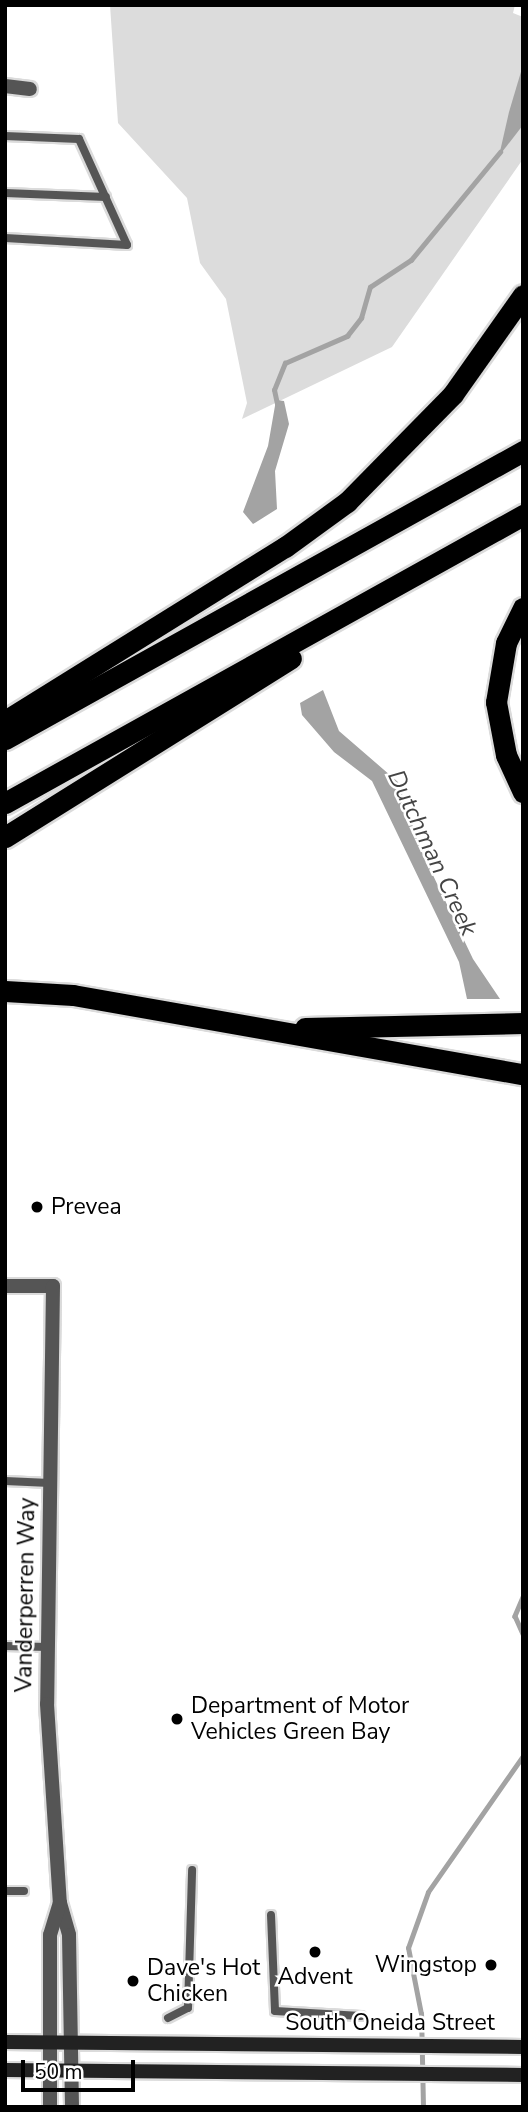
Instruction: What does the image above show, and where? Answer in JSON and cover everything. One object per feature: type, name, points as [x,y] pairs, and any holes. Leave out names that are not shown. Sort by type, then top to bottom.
[{"type":"highway","points":[[5,721],[285,547],[347,502],[453,394],[523,295]]},
{"type":"highway","points":[[5,739],[523,451]]},
{"type":"highway","points":[[5,837],[418,576],[523,514]]},
{"type":"highway","points":[[5,803],[418,576]]},
{"type":"highway","points":[[523,608],[506,643],[496,702],[506,755],[523,792]]},
{"type":"highway","points":[[5,991],[73,995],[523,1074]]},
{"type":"highway","points":[[271,1030],[523,1023]]},
{"type":"street","points":[[5,86],[30,89]]},
{"type":"street","name":"Vanderperren Way","points":[[5,1286],[53,1286],[48,1647],[60,1903],[69,1936],[72,2107]]},
{"type":"street","name":"Vanderperren Way","points":[[50,2107],[50,1935],[60,1903]]},
{"type":"street","name":"South Oneida Street","points":[[5,2042],[523,2047]]},
{"type":"street","points":[[5,2070],[523,2075]]},
{"type":"lane","points":[[5,136],[79,139],[127,245],[5,238]]},
{"type":"lane","points":[[5,193],[106,197]]},
{"type":"lane","points":[[5,1481],[50,1483]]},
{"type":"lane","points":[[5,1646],[48,1647]]},
{"type":"lane","points":[[168,2018],[188,2008],[192,1870]]},
{"type":"lane","points":[[5,1891],[24,1891]]},
{"type":"lane","points":[[271,1914],[275,2011],[361,2015]]},
{"type":"shaded area","points":[[110,5],[515,5],[513,13],[523,17],[523,159],[392,347],[242,419],[247,403],[226,299],[200,263],[187,198],[118,123]]},
{"type":"shaded area","points":[[523,65],[523,125],[499,156],[509,112]]},
{"type":"shaded area","points":[[276,400],[284,401],[289,424],[275,471],[277,509],[253,524],[243,512],[268,446]]},
{"type":"shaded area","points":[[323,690],[339,731],[398,782],[420,848],[473,959],[500,999],[467,999],[459,962],[372,781],[334,752],[302,715],[300,703]]},
{"type":"waterway","name":"Dutchman Creek","points":[[277,404],[274,390],[285,363],[347,336],[361,318],[370,287],[411,260],[500,152]]},
{"type":"waterway","name":"Dutchman Creek","points":[[523,1597],[515,1616],[523,1634]]},
{"type":"waterway","name":"Dutchman Creek","points":[[423,2107],[421,2014],[408,1948],[428,1892],[523,1756]]},
{"type":"place","name":"Prevea","points":[[37,1207]]},
{"type":"place","name":"Department of Motor Vehicles Green Bay","points":[[177,1719]]},
{"type":"place","name":"Advent","points":[[315,1952]]},
{"type":"place","name":"Wingstop","points":[[491,1965]]},
{"type":"place","name":"Dave's Hot Chicken","points":[[133,1981]]}]
